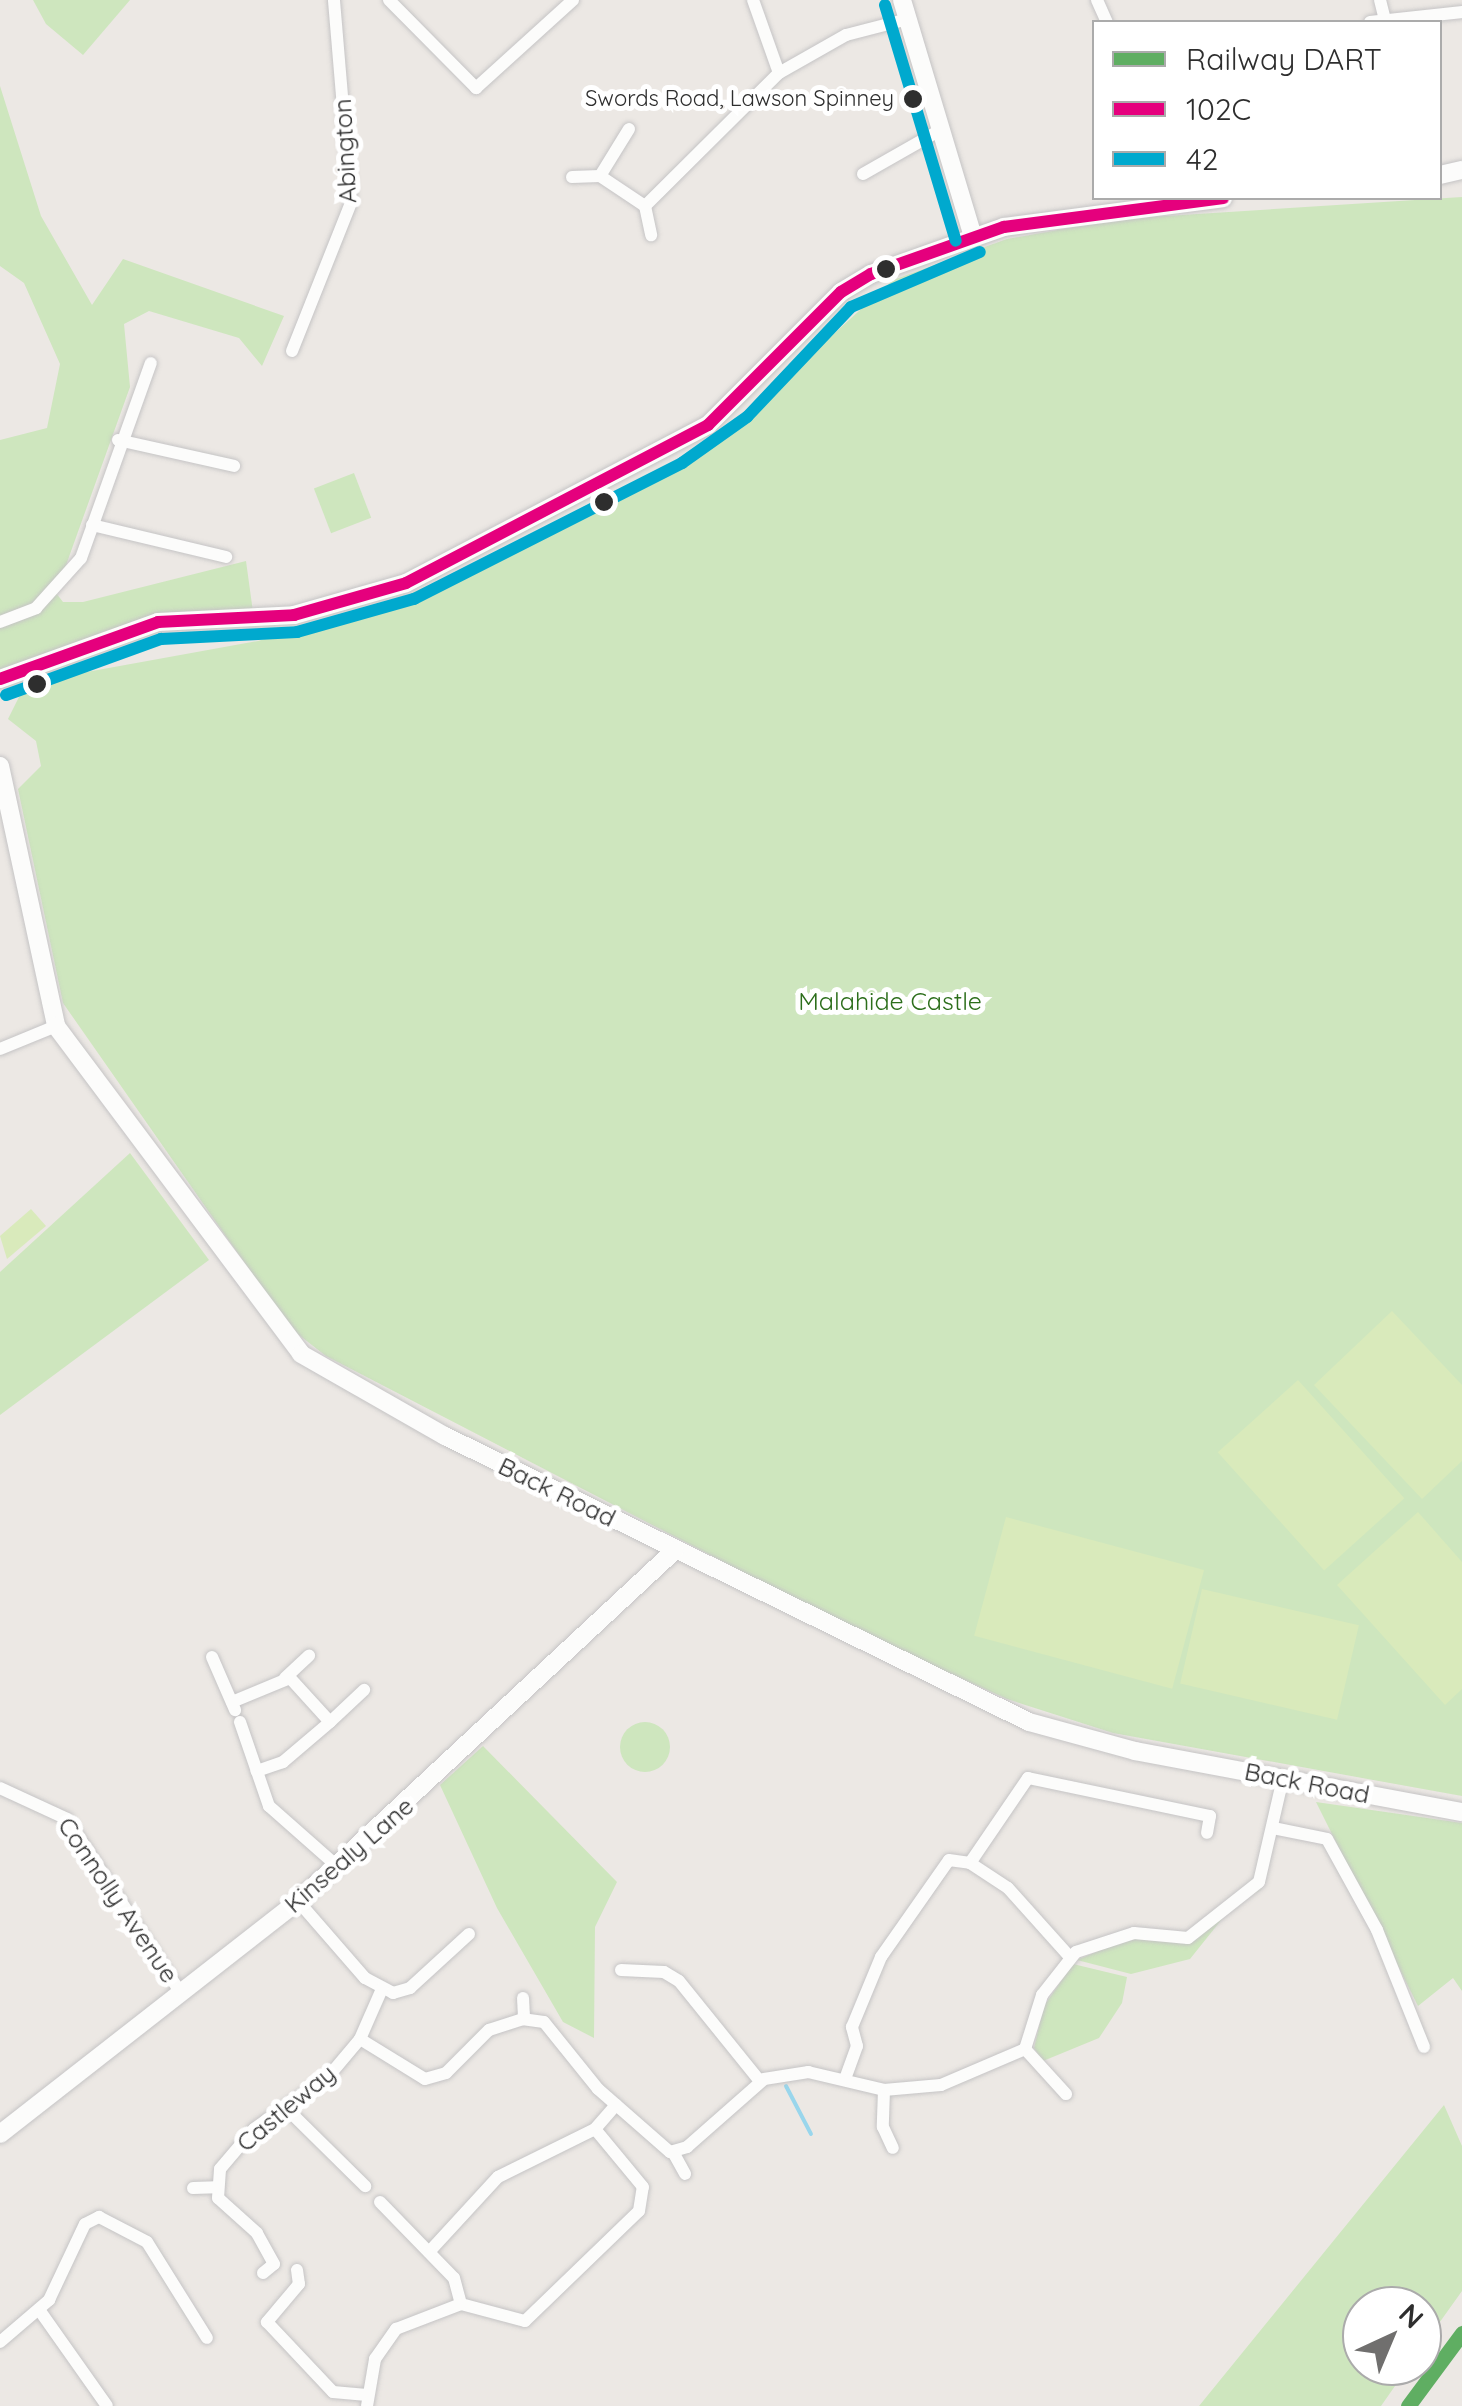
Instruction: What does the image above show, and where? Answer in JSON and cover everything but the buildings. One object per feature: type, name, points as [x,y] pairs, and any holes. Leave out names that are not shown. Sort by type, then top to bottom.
[{"type":"street","name":"Abington","points":[[292,351],[352,203],[334,0]]},
{"type":"street","points":[[390,0],[476,88],[573,0]]},
{"type":"street","points":[[754,0],[779,73]]},
{"type":"street","points":[[902,0],[973,236]]},
{"type":"street","points":[[1380,0],[1386,20],[1462,12]]},
{"type":"street","points":[[645,206],[779,73],[846,34],[908,19]]},
{"type":"street","points":[[863,174],[942,129]]},
{"type":"street","points":[[600,176],[629,130]]},
{"type":"street","points":[[572,177],[600,176],[645,206],[651,235]]},
{"type":"street","points":[[0,679],[158,622],[294,615],[406,583],[672,449],[736,404],[841,292],[973,236],[1100,204],[1182,200]]},
{"type":"street","points":[[0,622],[36,608],[60,585],[92,524],[118,440],[151,363]]},
{"type":"street","points":[[118,440],[234,466]]},
{"type":"street","points":[[92,524],[226,557]]},
{"type":"street","name":"Back Road","points":[[0,766],[56,1026],[300,1354],[675,1550],[1029,1722],[1283,1778],[1462,1812]]},
{"type":"street","points":[[0,1050],[56,1026]]},
{"type":"street","name":"Kinsealy Lane","points":[[0,2134],[298,1902],[675,1550]]},
{"type":"street","points":[[236,1711],[285,1678],[309,1656]]},
{"type":"street","points":[[212,1657],[236,1711],[269,1806],[337,1866]]},
{"type":"street","points":[[285,1678],[330,1722]]},
{"type":"street","points":[[257,1771],[284,1762],[364,1690]]},
{"type":"street","points":[[970,1863],[1028,1778],[1210,1816],[1206,1833]]},
{"type":"street","points":[[673,2152],[759,2080],[808,2072],[884,2090],[942,2085],[1025,2049],[1042,1995],[1070,1957],[1116,1936],[1193,1935],[1263,1878],[1283,1778]]},
{"type":"street","name":"Connolly Avenue","points":[[0,1788],[67,1819],[180,1992]]},
{"type":"street","points":[[1273,1828],[1327,1839],[1376,1930],[1424,2048]]},
{"type":"street","points":[[845,2080],[858,2046],[852,2027],[892,1936],[944,1864],[970,1863],[1008,1888],[1070,1957]]},
{"type":"street","points":[[298,1902],[382,1989],[410,1988],[469,1934]]},
{"type":"street","points":[[634,1953],[627,1970],[680,1982],[759,2080]]},
{"type":"street","name":"Castleway","points":[[216,2187],[240,2142],[287,2109],[360,2039],[382,1989]]},
{"type":"street","points":[[523,1998],[524,2019]]},
{"type":"street","points":[[360,2039],[411,2076],[436,2078],[475,2040],[524,2019],[555,2030],[616,2105],[673,2152],[686,2174]]},
{"type":"street","points":[[1025,2049],[1066,2094]]},
{"type":"street","points":[[884,2090],[883,2126],[894,2148]]},
{"type":"street","points":[[429,2252],[498,2177],[595,2129],[616,2105]]},
{"type":"street","points":[[287,2109],[365,2186]]},
{"type":"street","points":[[297,2270],[299,2284],[267,2322],[333,2392],[367,2400],[375,2359],[396,2329],[462,2304],[525,2321],[639,2211],[643,2188],[595,2129]]},
{"type":"street","points":[[193,2188],[216,2187],[272,2259],[263,2273]]},
{"type":"street","points":[[380,2202],[459,2285],[462,2304]]},
{"type":"street","points":[[0,2342],[40,2311],[86,2224],[99,2216],[147,2242],[201,2322],[207,2338]]},
{"type":"street","points":[[40,2311],[107,2406]]},
{"type":"green space","points":[[33,0],[130,0],[83,55],[46,24]]},
{"type":"green space","points":[[0,86],[41,216],[92,305],[123,259],[284,316],[262,366],[239,338],[149,311],[124,324],[130,387],[56,593],[63,602],[83,602],[246,561],[253,612],[152,615],[0,672],[0,440],[47,428],[60,364],[24,283],[0,266]]},
{"type":"green space","name":"Malahide Castle","points":[[1462,197],[1462,1796],[1113,1733],[1007,1699],[857,1631],[326,1356],[290,1328],[63,1003],[18,789],[41,766],[36,741],[8,719],[26,683],[258,641],[403,597],[692,463],[893,280],[1007,239],[1119,219]]},
{"type":"green space","points":[[354,473],[371,518],[331,533],[314,488]]},
{"type":"green space","points":[[130,1153],[209,1260],[0,1415],[0,1272]]},
{"type":"green space","points":[[31,1209],[46,1226],[7,1259],[0,1236]]},
{"type":"green space","points":[[1392,1311],[1462,1385],[1462,1461],[1422,1499],[1314,1385]]},
{"type":"green space","points":[[1298,1380],[1404,1498],[1324,1570],[1218,1452]]},
{"type":"green space","points":[[1418,1512],[1462,1562],[1462,1689],[1445,1705],[1337,1585]]},
{"type":"green space","points":[[1006,1517],[1204,1570],[1172,1689],[974,1636]]},
{"type":"green space","points":[[1202,1589],[1359,1625],[1337,1720],[1180,1684]]},
{"type":"green space","points":[[645,1722],[663,1729],[670,1747],[663,1765],[645,1772],[627,1765],[620,1747],[627,1729]]},
{"type":"green space","points":[[483,1746],[617,1882],[595,1927],[594,2038],[563,2022],[497,1908],[440,1785]]},
{"type":"green space","points":[[1316,1802],[1462,1823],[1462,1991],[1453,1978],[1418,2006]]},
{"type":"green space","points":[[1263,1889],[1234,1904],[1190,1959],[1131,1974],[1077,1960],[1129,1938],[1191,1942],[1230,1903]]},
{"type":"green space","points":[[1073,1964],[1127,1977],[1122,2003],[1099,2038],[1043,2061],[1034,2048],[1044,2006]]},
{"type":"green space","points":[[1444,2105],[1462,2146],[1462,2291],[1442,2319],[1442,2286],[1342,2286],[1342,2386],[1395,2386],[1381,2406],[1199,2406]]},
{"type":"waterway","points":[[786,2086],[811,2134]]},
{"type":"rail line","name":"DART","points":[[1408,2406],[1462,2333]]},
{"type":"transit line","name":"42","points":[[885,5],[956,241]]},
{"type":"transit line","name":"102C","points":[[0,679],[158,622],[294,615],[406,583],[708,425],[841,292],[871,274],[1004,227],[1208,200]]},
{"type":"transit line","name":"42","points":[[6,695],[161,639],[297,632],[414,599],[682,463],[747,417],[851,307],[980,252]]},
{"type":"place","name":"Swords Road, Lawson Spinney","points":[[913,99]]}]
